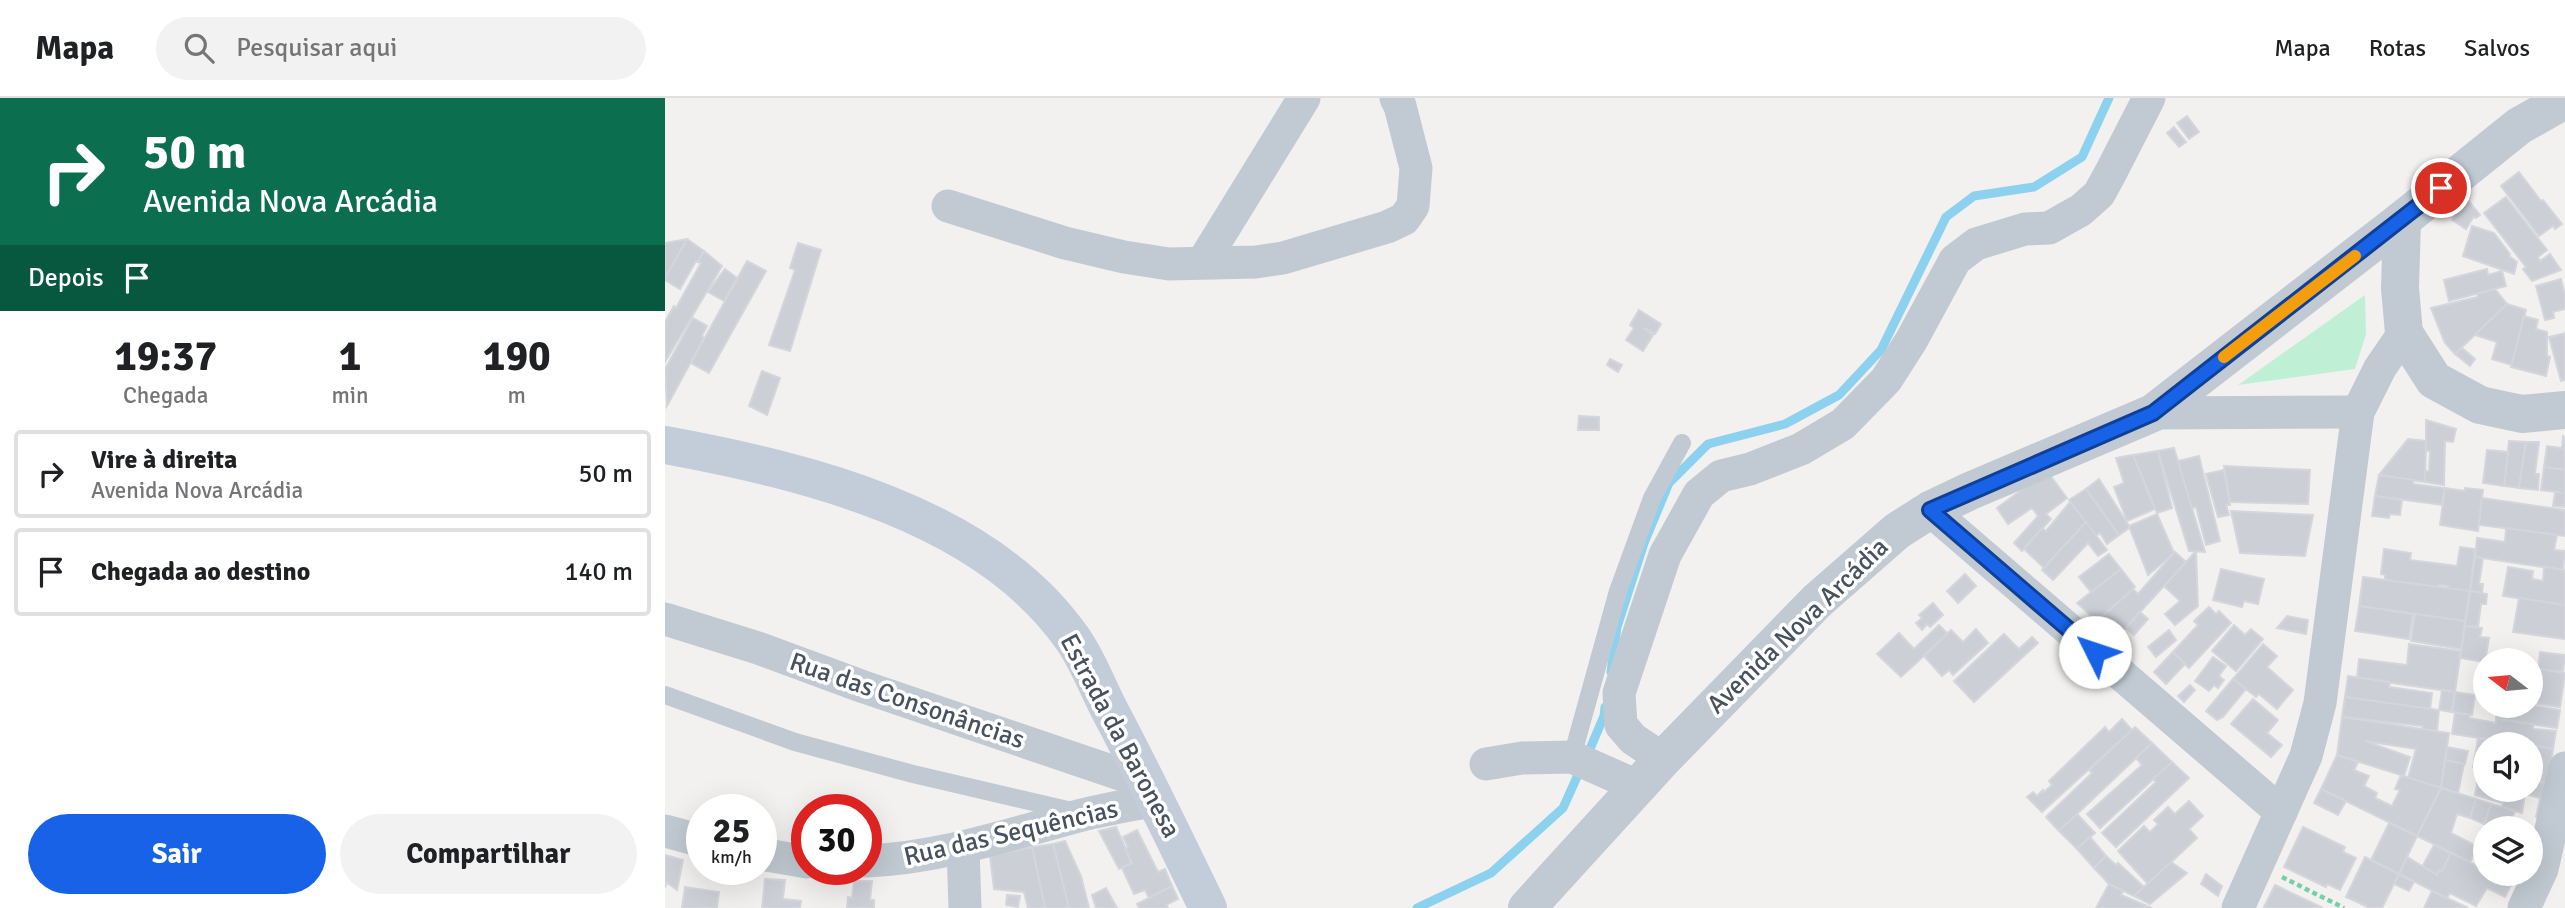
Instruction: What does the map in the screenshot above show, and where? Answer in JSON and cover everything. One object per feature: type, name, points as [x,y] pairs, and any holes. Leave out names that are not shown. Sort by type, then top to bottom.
[{"type":"main road","name":"Estrada da Baronesa","points":[[665,445],[795,473],[896,508],[974,546],[1030,589],[1072,639],[1152,792],[1208,908]]},
{"type":"street","points":[[1203,262],[1304,98]]},
{"type":"street","points":[[948,206],[1065,243],[1169,264],[1256,262],[1315,250],[1387,228],[1404,219],[1413,206],[1416,168],[1396,98]]},
{"type":"street","points":[[1663,759],[1633,739],[1621,724],[1619,693],[1665,555],[1699,494],[1721,476],[1750,469],[1801,449],[1843,425],[1886,380],[1911,341],[1955,260],[1976,244],[2025,229],[2049,228],[2081,210],[2099,194],[2149,98]]},
{"type":"street","name":"Avenida Nova Arcádia","points":[[1527,908],[1598,768],[1663,759],[1817,601],[1896,531],[1930,510],[2153,413],[2519,126],[2565,100]]},
{"type":"street","points":[[2402,220],[2400,288],[2404,333],[2434,380],[2480,405],[2522,414],[2565,410]]},
{"type":"street","points":[[2238,908],[2306,756],[2320,703],[2358,412],[2380,368],[2404,333]]},
{"type":"street","points":[[2153,413],[2358,412]]},
{"type":"street","points":[[1930,510],[2281,812]]},
{"type":"street","name":"Rua das Consonâncias","points":[[665,620],[758,648],[1152,792]]},
{"type":"street","points":[[1486,764],[1522,758],[1598,768]]},
{"type":"street","points":[[2524,908],[2542,869],[2565,768]]},
{"type":"street","name":"Rua das Sequências","points":[[882,861],[963,848],[1085,815],[1152,792]]},
{"type":"street","points":[[665,831],[686,837]]},
{"type":"street","points":[[963,848],[965,908]]},
{"type":"lane","points":[[1598,768],[1618,591],[1652,498],[1682,443]]},
{"type":"lane","points":[[665,695],[795,742],[913,774],[1085,815]]},
{"type":"path","points":[[2258,866],[2344,908]]},
{"type":"green space","points":[[2365,295],[2366,334],[2355,369],[2238,385]]},
{"type":"building","points":[[2187,116],[2199,132],[2189,139],[2177,123]]},
{"type":"building","points":[[2174,127],[2186,142],[2179,147],[2167,133]]},
{"type":"building","points":[[2519,172],[2562,224],[2555,229],[2553,226],[2539,236],[2501,186]]},
{"type":"building","points":[[2506,197],[2547,250],[2538,257],[2540,261],[2550,254],[2561,270],[2532,281],[2523,269],[2526,267],[2484,213]]},
{"type":"building","points":[[2466,198],[2480,215],[2476,218],[2474,216],[2466,229],[2452,220]]},
{"type":"building","points":[[2472,226],[2494,233],[2509,256],[2517,262],[2514,274],[2463,256]]},
{"type":"building","points":[[687,239],[704,251],[680,289],[665,278]]},
{"type":"building","points":[[687,239],[665,278],[665,243]]},
{"type":"building","points":[[798,243],[821,250],[790,351],[769,345],[795,270],[790,268]]},
{"type":"building","points":[[704,251],[722,266],[665,362],[665,322],[701,263],[698,262]]},
{"type":"building","points":[[747,261],[766,271],[709,373],[691,363]]},
{"type":"building","points":[[725,269],[737,278],[724,301],[708,292]]},
{"type":"building","points":[[2487,269],[2488,275],[2502,271],[2506,286],[2449,301],[2444,280]]},
{"type":"building","points":[[2561,279],[2565,309],[2553,312],[2554,318],[2545,320],[2536,286]]},
{"type":"building","points":[[2495,289],[2507,304],[2455,354],[2445,343],[2431,308],[2478,297],[2477,294]]},
{"type":"building","points":[[2507,304],[2526,310],[2512,365],[2492,359],[2497,342],[2475,335]]},
{"type":"building","points":[[1639,310],[1661,324],[1655,334],[1644,328],[1653,335],[1643,351],[1626,340],[1634,328],[1630,325]]},
{"type":"building","points":[[2524,316],[2538,320],[2536,329],[2547,332],[2547,356],[2550,357],[2546,376],[2511,367]]},
{"type":"building","points":[[693,318],[707,326],[702,336],[704,338],[667,406],[665,369]]},
{"type":"building","points":[[2565,333],[2565,380],[2561,381],[2549,337]]},
{"type":"building","points":[[2462,348],[2475,359],[2470,366],[2455,354]]},
{"type":"building","points":[[1610,359],[1622,365],[1618,372],[1607,365]]},
{"type":"building","points":[[762,371],[780,378],[767,415],[749,406]]},
{"type":"building","points":[[1579,416],[1599,417],[1599,430],[1578,430]]},
{"type":"building","points":[[2426,420],[2456,429],[2453,442],[2445,441],[2444,485],[2425,482],[2425,471],[2429,471],[2430,451],[2426,451]]},
{"type":"building","points":[[2563,436],[2565,470],[2544,467],[2547,446],[2562,448]]},
{"type":"building","points":[[2408,439],[2426,441],[2425,482],[2379,475]]},
{"type":"building","points":[[2509,441],[2526,442],[2519,488],[2504,486]]},
{"type":"building","points":[[2526,442],[2539,442],[2535,474],[2539,474],[2538,490],[2519,488]]},
{"type":"building","points":[[2174,448],[2205,552],[2189,551],[2158,451]]},
{"type":"building","points":[[2487,450],[2508,452],[2504,486],[2483,483]]},
{"type":"building","points":[[2158,451],[2172,508],[2157,513],[2133,455]]},
{"type":"building","points":[[2133,455],[2155,509],[2127,521],[2114,487],[2124,483],[2116,458]]},
{"type":"building","points":[[2199,456],[2220,541],[2206,545],[2196,507],[2192,508],[2178,461]]},
{"type":"building","points":[[2224,466],[2310,470],[2308,504],[2230,502]]},
{"type":"building","points":[[2544,467],[2565,470],[2565,493],[2541,490]]},
{"type":"building","points":[[2224,470],[2229,515],[2218,517],[2206,474]]},
{"type":"building","points":[[2047,471],[2067,498],[2046,514],[2051,519],[2022,551],[2014,543],[2038,516],[2032,508],[2008,524],[1997,508]]},
{"type":"building","points":[[2379,475],[2414,480],[2413,484],[2445,488],[2442,505],[2375,496]]},
{"type":"building","points":[[2099,479],[2129,526],[2119,535],[2086,489]]},
{"type":"building","points":[[2445,488],[2483,490],[2478,531],[2440,525]]},
{"type":"building","points":[[2086,489],[2119,535],[2107,544],[2100,533],[2096,536],[2069,500]]},
{"type":"building","points":[[2555,492],[2565,493],[2565,507],[2553,506]]},
{"type":"building","points":[[2375,496],[2402,500],[2400,515],[2390,514],[2389,518],[2372,516]]},
{"type":"building","points":[[2482,498],[2565,510],[2565,536],[2479,525]]},
{"type":"building","points":[[2070,502],[2086,522],[2044,568],[2024,549],[2042,528],[2046,531]]},
{"type":"building","points":[[2231,511],[2313,515],[2305,556],[2240,553]]},
{"type":"building","points":[[2157,514],[2174,553],[2148,575],[2129,526]]},
{"type":"building","points":[[2086,522],[2107,550],[2098,556],[2088,543],[2053,580],[2042,570]]},
{"type":"building","points":[[2506,528],[2557,535],[2554,550],[2565,551],[2563,570],[2475,557],[2477,538],[2505,542]]},
{"type":"building","points":[[2460,547],[2475,549],[2470,591],[2448,589],[2448,586],[2385,580],[2385,575],[2381,574],[2384,549],[2411,553],[2410,560],[2457,566]]},
{"type":"building","points":[[2196,551],[2198,606],[2175,625],[2165,614],[2180,601],[2164,586]]},
{"type":"building","points":[[2175,552],[2186,562],[2116,638],[2097,621],[2133,589],[2138,594]]},
{"type":"building","points":[[2109,554],[2121,569],[2091,592],[2079,577]]},
{"type":"building","points":[[2475,557],[2483,558],[2479,584],[2483,584],[2482,593],[2470,591]]},
{"type":"building","points":[[2508,567],[2533,571],[2532,579],[2543,581],[2544,567],[2565,570],[2565,605],[2503,596]]},
{"type":"building","points":[[2121,569],[2135,587],[2097,621],[2077,603]]},
{"type":"building","points":[[2221,569],[2264,579],[2258,604],[2244,601],[2242,607],[2213,600]]},
{"type":"building","points":[[1965,574],[1976,586],[1958,603],[1947,591]]},
{"type":"building","points":[[2363,577],[2470,591],[2465,621],[2359,606]]},
{"type":"building","points":[[2470,591],[2487,594],[2486,604],[2481,604],[2478,627],[2465,626]]},
{"type":"building","points":[[2519,598],[2565,605],[2565,639],[2513,632]]},
{"type":"building","points":[[1933,603],[1943,615],[1930,627],[1927,624],[1922,630],[1916,623],[1922,618],[1919,615]]},
{"type":"building","points":[[2359,606],[2413,614],[2409,639],[2355,631]]},
{"type":"building","points":[[2209,607],[2216,614],[2219,611],[2231,623],[2189,668],[2173,652],[2198,625],[2194,621]]},
{"type":"building","points":[[2140,612],[2148,619],[2134,635],[2126,628]]},
{"type":"building","points":[[2415,614],[2465,621],[2461,649],[2411,641]]},
{"type":"building","points":[[2287,616],[2308,620],[2306,634],[2277,628]]},
{"type":"building","points":[[1939,625],[1948,634],[1901,677],[1877,654],[1899,633],[1914,649]]},
{"type":"building","points":[[2234,625],[2245,635],[2251,629],[2263,639],[2236,671],[2212,651]]},
{"type":"building","points":[[2465,626],[2482,628],[2480,637],[2489,638],[2487,648],[2473,648],[2473,660],[2460,658]]},
{"type":"building","points":[[1976,629],[1988,643],[1953,675],[1949,670],[1942,676],[1924,656],[1951,630],[1963,642]]},
{"type":"building","points":[[2169,630],[2176,640],[2156,657],[2148,647]]},
{"type":"building","points":[[2004,634],[2019,649],[2032,637],[2038,643],[1974,702],[1954,681]]},
{"type":"building","points":[[2263,644],[2277,656],[2267,667],[2293,690],[2277,709],[2259,694],[2256,697],[2233,679]]},
{"type":"building","points":[[2409,644],[2461,651],[2455,692],[2357,678],[2359,659],[2407,665]]},
{"type":"building","points":[[2173,652],[2185,664],[2166,684],[2154,672]]},
{"type":"building","points":[[2543,652],[2565,655],[2563,672],[2543,670]]},
{"type":"building","points":[[2213,657],[2226,666],[2219,676],[2224,680],[2218,688],[2214,685],[2209,691],[2195,681]]},
{"type":"building","points":[[2543,670],[2565,673],[2560,707],[2543,705]]},
{"type":"building","points":[[2348,676],[2390,682],[2389,687],[2432,693],[2430,709],[2345,697]]},
{"type":"building","points":[[2233,679],[2246,689],[2223,717],[2217,720],[2206,711]]},
{"type":"building","points":[[2190,685],[2195,690],[2184,702],[2178,696]]},
{"type":"building","points":[[2442,690],[2455,692],[2452,712],[2439,710]]},
{"type":"building","points":[[2455,692],[2473,695],[2472,715],[2452,712]]},
{"type":"building","points":[[2345,697],[2439,710],[2437,731],[2422,729],[2423,726],[2342,717]]},
{"type":"building","points":[[2253,699],[2278,720],[2267,733],[2282,745],[2271,757],[2231,724]]},
{"type":"building","points":[[2543,707],[2560,710],[2557,728],[2496,719],[2543,718]]},
{"type":"building","points":[[2455,713],[2496,723],[2496,719],[2533,724],[2533,729],[2556,731],[2553,749],[2543,748],[2543,732],[2473,732],[2473,737],[2452,734]]},
{"type":"building","points":[[2342,717],[2449,733],[2441,788],[2408,778],[2416,749],[2365,741],[2410,757],[2404,776],[2337,755]]},
{"type":"building","points":[[2122,719],[2132,730],[2042,812],[2027,797],[2033,792],[2037,796],[2043,790],[2044,792],[2052,785],[2049,781],[2105,727],[2109,732]]},
{"type":"building","points":[[2135,727],[2152,743],[2059,831],[2046,817],[2092,773],[2089,770]]},
{"type":"building","points":[[2152,743],[2172,762],[2100,828],[2087,814],[2142,765],[2136,758]]},
{"type":"building","points":[[2447,747],[2468,751],[2465,764],[2445,760]]},
{"type":"building","points":[[2543,747],[2553,749],[2547,783],[2543,782]]},
{"type":"building","points":[[2337,755],[2358,762],[2354,770],[2369,776],[2364,786],[2377,793],[2375,798],[2392,806],[2400,790],[2395,789],[2401,775],[2441,788],[2417,836],[2321,789]]},
{"type":"building","points":[[2445,760],[2464,764],[2458,793],[2441,788]]},
{"type":"building","points":[[2172,762],[2189,778],[2116,847],[2102,833],[2156,782],[2153,779]]},
{"type":"building","points":[[2543,782],[2547,783],[2542,816],[2536,816],[2539,802],[2543,802]]},
{"type":"building","points":[[2441,788],[2473,798],[2475,802],[2470,818],[2457,814],[2451,833],[2473,844],[2470,862],[2417,836]]},
{"type":"building","points":[[2321,789],[2346,801],[2338,815],[2314,803]]},
{"type":"building","points":[[2189,801],[2203,816],[2189,829],[2197,838],[2148,884],[2118,851],[2144,826],[2150,832],[2158,824],[2154,820],[2168,807],[2175,814]]},
{"type":"building","points":[[2475,802],[2491,804],[2487,816],[2470,818]]},
{"type":"building","points":[[2500,802],[2524,802],[2522,813],[2502,807],[2503,803]]},
{"type":"building","points":[[2491,804],[2515,811],[2513,816],[2487,816]]},
{"type":"building","points":[[2077,814],[2095,833],[2077,849],[2059,831]]},
{"type":"building","points":[[2389,823],[2417,836],[2399,874],[2371,860]]},
{"type":"building","points":[[1116,827],[1132,863],[1119,869],[1099,831]]},
{"type":"building","points":[[2303,827],[2345,847],[2343,852],[2356,858],[2340,890],[2327,884],[2326,887],[2284,867]]},
{"type":"building","points":[[1137,830],[1158,872],[1165,869],[1172,886],[1149,898],[1145,890],[1134,894],[1122,868],[1132,863],[1123,837]]},
{"type":"building","points":[[2090,837],[2106,856],[2094,868],[2077,849]]},
{"type":"building","points":[[1065,841],[1081,876],[1089,908],[1069,908],[1053,844]]},
{"type":"building","points":[[1053,844],[1069,908],[1045,908],[1032,847]]},
{"type":"building","points":[[2434,845],[2451,853],[2437,875],[2422,867]]},
{"type":"building","points":[[1032,847],[1045,908],[1028,908],[1024,892],[994,889],[990,856]]},
{"type":"building","points":[[2451,853],[2473,864],[2473,886],[2510,886],[2505,897],[2487,888],[2476,906],[2450,893],[2447,898],[2399,874],[2407,857],[2437,875],[2439,870],[2442,871]]},
{"type":"building","points":[[665,855],[683,860],[677,890],[667,883],[665,887]]},
{"type":"building","points":[[2106,856],[2116,865],[2118,863],[2144,887],[2134,896],[2109,884],[2094,868]]},
{"type":"building","points":[[2365,857],[2399,874],[2382,908],[2370,908],[2346,897]]},
{"type":"building","points":[[2171,862],[2187,873],[2150,904],[2134,896]]},
{"type":"building","points":[[2206,874],[2222,886],[2218,896],[2201,884]]},
{"type":"building","points":[[2399,874],[2414,882],[2409,891],[2394,884]]},
{"type":"building","points":[[777,880],[785,880],[783,899],[801,901],[800,908],[762,908],[764,885],[777,885]]},
{"type":"building","points":[[2109,884],[2123,891],[2121,895],[2152,908],[2096,908]]},
{"type":"building","points":[[854,885],[872,885],[870,900],[874,900],[874,908],[847,908],[848,897],[852,898]]},
{"type":"building","points":[[2275,885],[2323,908],[2266,908],[2264,907]]},
{"type":"building","points":[[1172,886],[1178,899],[1166,905],[1168,908],[1139,908],[1137,904]]},
{"type":"building","points":[[685,887],[719,892],[717,908],[682,908]]},
{"type":"building","points":[[1106,888],[1117,908],[1096,908],[1092,895]]},
{"type":"building","points":[[2432,891],[2468,908],[2424,908]]},
{"type":"building","points":[[1007,895],[1020,896],[1018,907],[1006,905]]},
{"type":"waterway","points":[[1611,672],[1617,627],[1644,543],[1669,483],[1708,444],[1785,424],[1839,395],[1881,350],[1946,217],[1974,196],[2034,187],[2082,157],[2109,98]]},
{"type":"waterway","points":[[1587,756],[1604,716],[1605,707]]},
{"type":"waterway","points":[[1417,908],[1491,873],[1563,808],[1581,768]]},
{"type":"slow traffic","points":[[2224,357],[2355,256]]},
{"type":"route","points":[[2095,652],[1930,510],[2153,413],[2441,188]]}]
